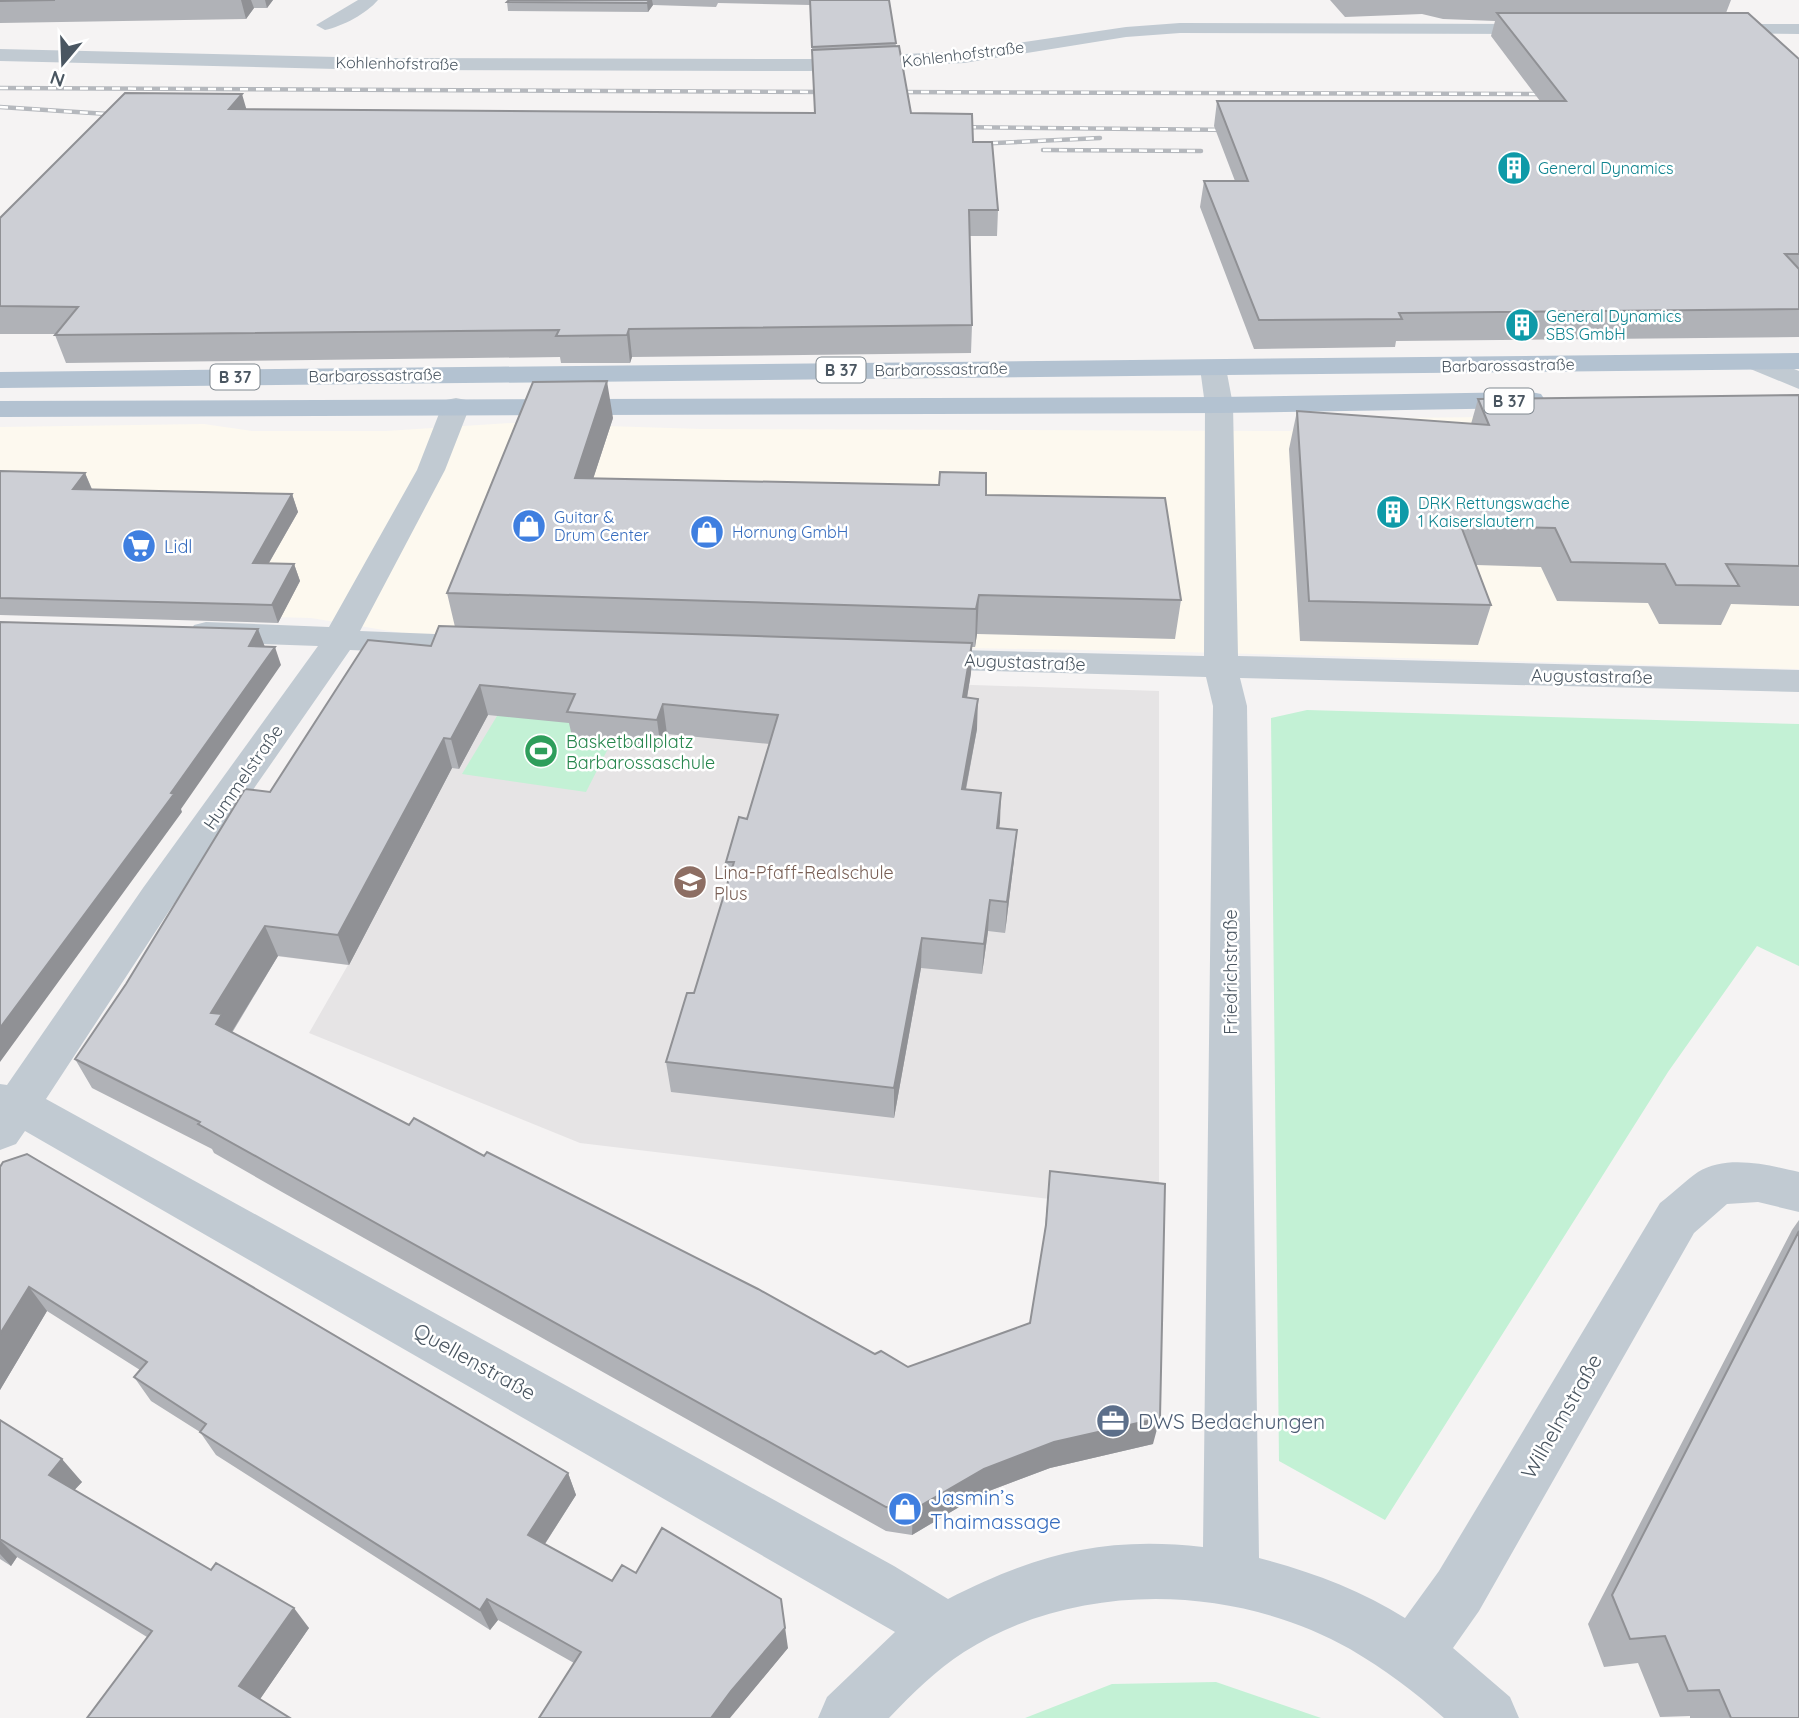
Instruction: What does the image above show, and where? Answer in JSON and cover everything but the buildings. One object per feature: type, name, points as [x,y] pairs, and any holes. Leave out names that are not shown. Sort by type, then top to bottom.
[{"type":"main road","name":"Barbarossastraße","points":[[0,380],[1799,361]]},
{"type":"main road","name":"Barbarossastraße","points":[[0,409],[1219,405],[1555,400]]},
{"type":"street","points":[[325,25],[354,11],[369,0]]},
{"type":"street","points":[[1416,8],[1432,29]]},
{"type":"street","points":[[1745,10],[1766,29]]},
{"type":"street","name":"Kohlenhofstraße","points":[[0,55],[378,64],[810,65],[964,57],[1153,30],[1331,21],[1432,29],[1559,29]]},
{"type":"street","points":[[1697,29],[1799,29]]},
{"type":"street","points":[[1757,362],[1799,381]]},
{"type":"street","name":"Friedrichstraße","points":[[1213,368],[1219,405],[1221,668],[1230,706],[1231,1577]]},
{"type":"street","name":"Hummelstraße","points":[[6,1113],[340,639],[431,470],[456,406]]},
{"type":"street","points":[[176,631],[311,635],[366,642],[518,647]]},
{"type":"street","name":"Augustastraße","points":[[894,658],[1799,681]]},
{"type":"street","name":"Quellenstraße","points":[[6,1113],[874,1586],[945,1630]]},
{"type":"street","name":"Wilhelmstraße","points":[[1413,1655],[1459,1591],[1677,1218],[1716,1185],[1758,1182],[1799,1192]]},
{"type":"street","points":[[848,1718],[894,1670],[945,1630],[986,1607],[1030,1589],[1073,1577],[1118,1571],[1175,1570],[1231,1577],[1277,1588],[1323,1605],[1369,1628],[1413,1655],[1489,1718]]},
{"type":"shaded area","points":[[1799,413],[1799,669],[1185,652],[432,638],[311,618],[0,610],[0,427],[204,424],[252,431],[386,431],[511,423],[701,429],[1290,431],[1318,419]]},
{"type":"shaded area","name":"Lina-Pfaff-Realschule Plus","points":[[363,665],[1159,691],[1159,1212],[580,1143],[309,1033],[348,965],[183,945]]},
{"type":"green space","points":[[1307,710],[1799,724],[1799,966],[1757,946],[1668,1072],[1385,1520],[1279,1461],[1271,718]]},
{"type":"green space","name":"Basketballplatz Barbarossaschule","points":[[500,711],[619,727],[586,792],[462,774]]},
{"type":"green space","points":[[1216,1682],[1321,1718],[1025,1718],[1112,1684]]},
{"type":"railway","points":[[0,88],[833,92]]},
{"type":"railway","points":[[889,92],[1554,94]]},
{"type":"railway","points":[[0,107],[123,115]]},
{"type":"railway","points":[[952,127],[1236,130]]},
{"type":"railway","points":[[974,144],[1100,138]]},
{"type":"railway","points":[[1043,150],[1201,151]]},
{"type":"place","name":"General Dynamics","points":[[1514,168]]},
{"type":"place","name":"General Dynamics SBS GmbH","points":[[1522,325]]},
{"type":"place","name":"DRK Rettungswache 1 Kaiserslautern","points":[[1393,512]]},
{"type":"place","name":"Guitar & Drum Center","points":[[529,526]]},
{"type":"place","name":"Hornung GmbH","points":[[707,532]]},
{"type":"place","name":"Lidl","points":[[139,546]]},
{"type":"place","name":"Basketballplatz Barbarossaschule","points":[[541,751]]},
{"type":"place","name":"Lina-Pfaff-Realschule Plus","points":[[690,882]]},
{"type":"place","name":"DWS Bedachungen","points":[[1113,1421]]},
{"type":"place","name":"Jasmin’s Thaimassage","points":[[905,1509]]}]
